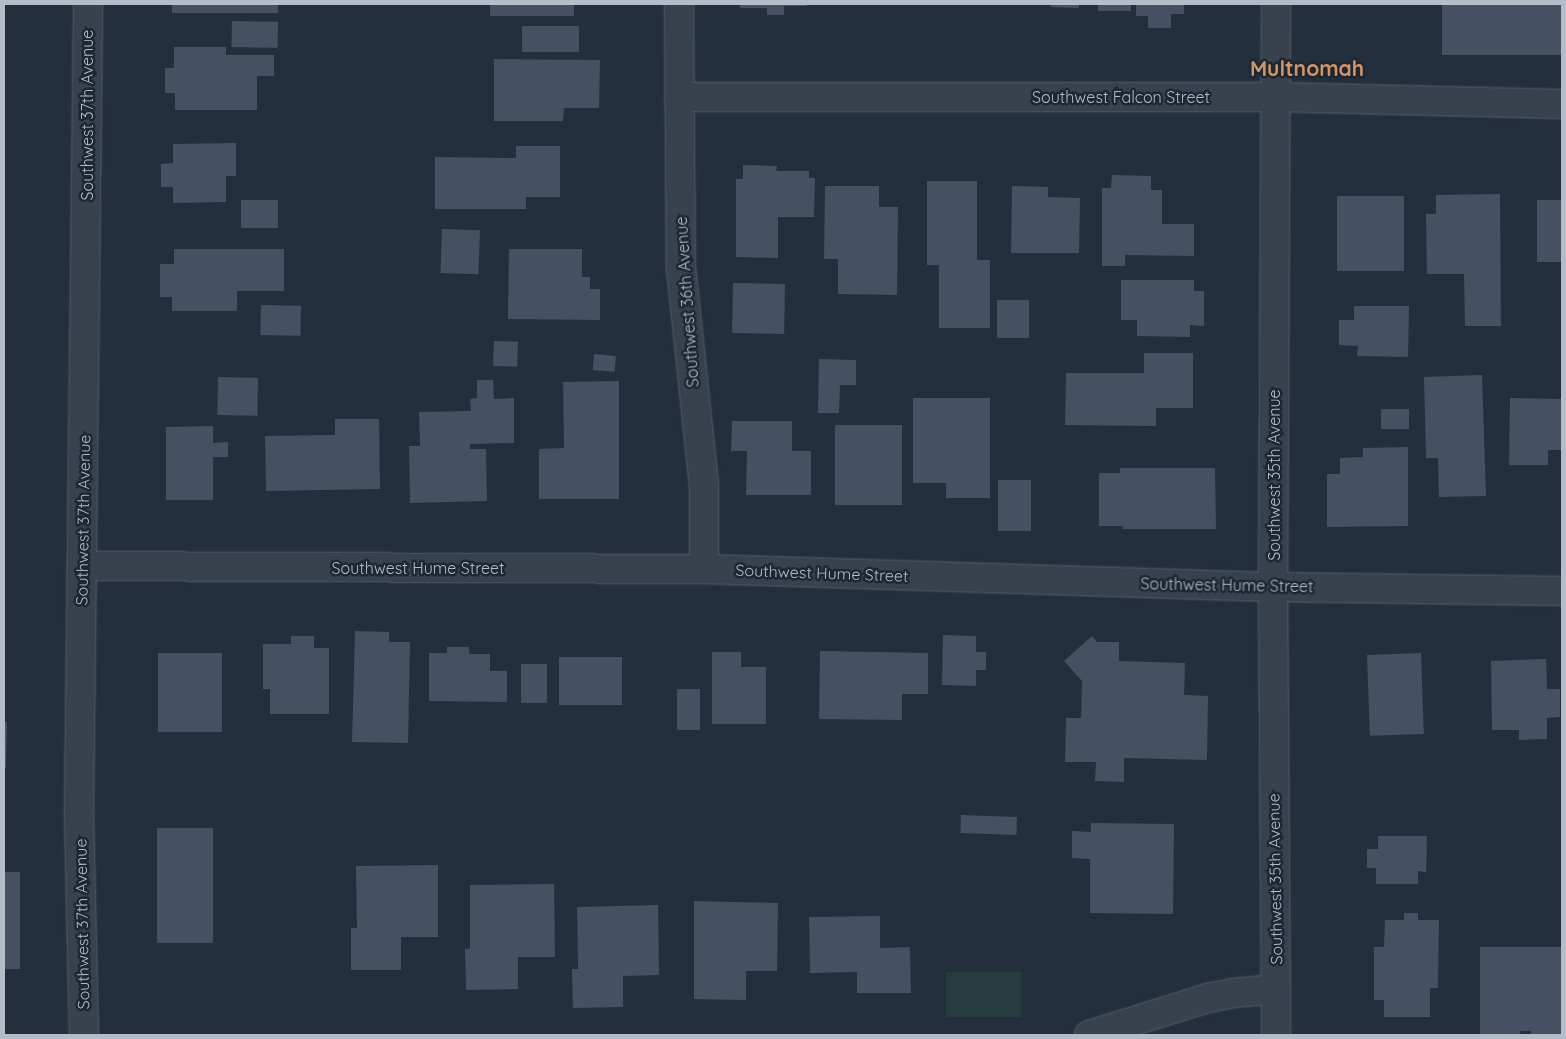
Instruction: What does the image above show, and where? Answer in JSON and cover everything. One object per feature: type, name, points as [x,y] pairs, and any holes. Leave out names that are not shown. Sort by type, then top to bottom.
[{"type":"street","name":"Southwest 37th Avenue","points":[[84,1035],[79,815],[88,4]]},
{"type":"street","name":"Southwest 36th Avenue","points":[[679,4],[681,267],[704,486],[704,570]]},
{"type":"street","name":"Southwest 35th Avenue","points":[[1276,4],[1273,587],[1276,1035]]},
{"type":"street","name":"Southwest Falcon Street","points":[[679,97],[1276,97],[1562,104]]},
{"type":"street","name":"Southwest Hume Street","points":[[82,566],[704,570],[1273,587],[1562,591]]},
{"type":"street","points":[[1089,1035],[1208,998],[1233,992],[1276,989]]},
{"type":"green space","points":[[946,972],[1021,972],[1021,1017],[946,1017]]},
{"type":"building","points":[[172,4],[278,4],[278,13],[172,13]]},
{"type":"building","points":[[490,4],[574,4],[574,16],[490,16]]},
{"type":"building","points":[[740,4],[807,4],[807,6],[784,6],[784,15],[767,15],[767,8],[740,8]]},
{"type":"building","points":[[1051,4],[1079,4],[1079,8],[1051,7]]},
{"type":"building","points":[[1098,4],[1131,4],[1131,11],[1098,11]]},
{"type":"building","points":[[1136,4],[1184,4],[1184,14],[1171,14],[1171,28],[1148,28],[1148,16],[1136,16]]},
{"type":"building","points":[[1442,4],[1562,4],[1562,55],[1442,55]]},
{"type":"building","points":[[232,21],[278,22],[278,48],[232,47]]},
{"type":"building","points":[[522,26],[579,26],[579,52],[522,52]]},
{"type":"building","points":[[174,47],[226,47],[226,55],[274,55],[274,76],[257,76],[257,110],[175,110],[175,93],[165,93],[165,68],[174,68]]},
{"type":"building","points":[[494,59],[600,60],[599,108],[564,108],[563,121],[494,121]]},
{"type":"building","points":[[236,143],[236,176],[226,176],[226,202],[173,203],[173,187],[161,187],[161,164],[173,163],[173,144]]},
{"type":"building","points":[[516,146],[560,146],[560,197],[526,197],[526,209],[435,209],[435,157],[516,158]]},
{"type":"building","points":[[743,165],[777,166],[776,171],[809,171],[809,178],[815,178],[814,217],[778,217],[778,258],[736,257],[736,179],[743,179]]},
{"type":"building","points":[[1112,175],[1151,176],[1151,190],[1162,190],[1162,224],[1194,224],[1194,256],[1125,255],[1125,266],[1102,266],[1102,188],[1111,188]]},
{"type":"building","points":[[927,181],[977,181],[977,260],[990,260],[990,328],[939,328],[939,265],[927,265]]},
{"type":"building","points":[[825,186],[879,186],[879,207],[898,207],[897,295],[838,294],[838,259],[824,259]]},
{"type":"building","points":[[1012,186],[1048,187],[1048,197],[1080,198],[1079,253],[1011,253]]},
{"type":"building","points":[[1500,194],[1501,326],[1465,326],[1464,274],[1427,274],[1426,214],[1436,214],[1436,195]]},
{"type":"building","points":[[1337,196],[1404,196],[1404,271],[1337,271]]},
{"type":"building","points":[[241,200],[278,200],[278,228],[241,228]]},
{"type":"building","points":[[1537,200],[1562,200],[1562,262],[1537,262]]},
{"type":"building","points":[[442,229],[480,230],[478,274],[440,273]]},
{"type":"building","points":[[174,249],[284,249],[284,291],[237,291],[237,311],[172,311],[172,297],[160,297],[160,264],[174,264]]},
{"type":"building","points":[[509,249],[582,249],[582,277],[590,277],[590,289],[600,289],[600,320],[508,319]]},
{"type":"building","points":[[1121,280],[1194,280],[1194,291],[1204,291],[1204,326],[1190,325],[1190,337],[1137,336],[1137,320],[1121,320]]},
{"type":"building","points":[[733,283],[785,284],[784,334],[732,333]]},
{"type":"building","points":[[997,300],[1029,300],[1029,338],[997,338]]},
{"type":"building","points":[[261,305],[301,306],[300,336],[260,335]]},
{"type":"building","points":[[1354,306],[1409,306],[1408,357],[1357,356],[1358,346],[1339,345],[1339,320],[1354,320]]},
{"type":"building","points":[[494,341],[518,342],[517,367],[493,366]]},
{"type":"building","points":[[1144,353],[1193,353],[1193,408],[1156,408],[1156,426],[1065,425],[1066,373],[1144,373]]},
{"type":"building","points":[[594,354],[616,356],[615,372],[593,370]]},
{"type":"building","points":[[819,359],[856,360],[856,385],[840,385],[839,413],[818,413]]},
{"type":"building","points":[[1482,375],[1486,496],[1439,497],[1438,458],[1426,458],[1424,377]]},
{"type":"building","points":[[218,377],[258,378],[257,416],[217,415]]},
{"type":"building","points":[[477,380],[493,380],[494,399],[514,398],[514,443],[470,444],[470,449],[486,449],[487,501],[410,503],[409,446],[420,446],[419,412],[471,411],[470,399],[477,398]]},
{"type":"building","points":[[619,381],[619,499],[539,499],[539,449],[564,448],[563,382]]},
{"type":"building","points":[[913,398],[990,398],[990,498],[946,498],[946,483],[913,483]]},
{"type":"building","points":[[1510,398],[1562,399],[1562,450],[1548,450],[1548,465],[1509,465]]},
{"type":"building","points":[[1381,409],[1409,409],[1409,429],[1381,429]]},
{"type":"building","points":[[335,419],[379,419],[380,489],[266,491],[265,436],[335,435]]},
{"type":"building","points":[[732,421],[792,421],[792,451],[811,451],[811,495],[746,495],[747,451],[731,451]]},
{"type":"building","points":[[835,425],[902,425],[902,505],[835,505]]},
{"type":"building","points":[[213,426],[213,443],[228,442],[228,457],[213,457],[213,500],[166,500],[166,427]]},
{"type":"building","points":[[1408,447],[1408,526],[1327,527],[1327,474],[1340,474],[1340,458],[1363,457],[1363,448]]},
{"type":"building","points":[[1120,468],[1215,468],[1216,529],[1122,529],[1123,526],[1099,526],[1099,473],[1120,473]]},
{"type":"building","points":[[998,480],[1031,480],[1031,531],[998,531]]},
{"type":"building","points":[[355,631],[389,632],[389,642],[410,642],[408,743],[352,742]]},
{"type":"building","points":[[943,635],[976,636],[976,652],[986,652],[986,670],[976,670],[976,686],[942,685]]},
{"type":"building","points":[[291,636],[314,636],[314,648],[329,648],[329,714],[270,714],[270,689],[263,689],[263,644],[291,644]]},
{"type":"building","points":[[1092,636],[1097,642],[1119,642],[1119,661],[1185,663],[1184,695],[1208,696],[1207,760],[1124,758],[1124,782],[1095,781],[1096,762],[1065,762],[1066,718],[1081,718],[1082,681],[1064,661]]},
{"type":"building","points":[[447,647],[469,647],[469,654],[490,654],[490,671],[507,671],[507,702],[429,701],[429,653],[447,653]]},
{"type":"building","points":[[820,651],[928,653],[928,694],[902,694],[902,720],[819,719]]},
{"type":"building","points":[[712,652],[741,652],[741,667],[766,667],[766,724],[712,724]]},
{"type":"building","points":[[158,653],[222,653],[222,732],[158,732]]},
{"type":"building","points":[[1421,653],[1424,734],[1370,736],[1367,655]]},
{"type":"building","points":[[559,657],[622,657],[622,705],[559,705]]},
{"type":"building","points":[[1546,659],[1547,689],[1560,689],[1560,717],[1547,718],[1547,739],[1519,740],[1519,730],[1492,730],[1491,661]]},
{"type":"building","points":[[521,664],[547,664],[547,703],[521,703]]},
{"type":"building","points":[[677,689],[700,689],[700,730],[677,730]]},
{"type":"building","points":[[4,722],[7,722],[6,768],[4,768]]},
{"type":"building","points":[[961,815],[1017,817],[1016,835],[960,833]]},
{"type":"building","points":[[1091,823],[1174,824],[1173,914],[1090,913],[1090,859],[1072,858],[1072,831],[1091,832]]},
{"type":"building","points":[[157,828],[213,828],[213,943],[157,943]]},
{"type":"building","points":[[1378,836],[1427,836],[1426,872],[1418,871],[1418,884],[1376,884],[1376,868],[1367,868],[1367,849],[1378,849]]},
{"type":"building","points":[[438,865],[438,937],[401,937],[401,970],[351,970],[351,928],[357,928],[356,866]]},
{"type":"building","points":[[4,872],[20,872],[20,969],[4,969]]},
{"type":"building","points":[[554,884],[555,957],[518,957],[518,989],[466,990],[465,949],[470,949],[470,885]]},
{"type":"building","points":[[694,901],[778,903],[777,971],[746,971],[746,1000],[694,999]]},
{"type":"building","points":[[658,905],[659,975],[623,976],[623,1007],[573,1008],[572,969],[578,969],[577,907]]},
{"type":"building","points":[[1404,913],[1418,913],[1418,920],[1439,920],[1438,988],[1430,988],[1430,1017],[1384,1017],[1384,1000],[1374,1000],[1374,947],[1384,947],[1385,920],[1404,920]]},
{"type":"building","points":[[880,916],[880,948],[910,947],[911,993],[857,993],[857,972],[810,973],[809,917]]},
{"type":"building","points":[[1480,947],[1562,947],[1562,1035],[1531,1035],[1531,1031],[1520,1031],[1520,1035],[1480,1035]]},
{"type":"district","name":"Multnomah","points":[[1307,68]]}]
